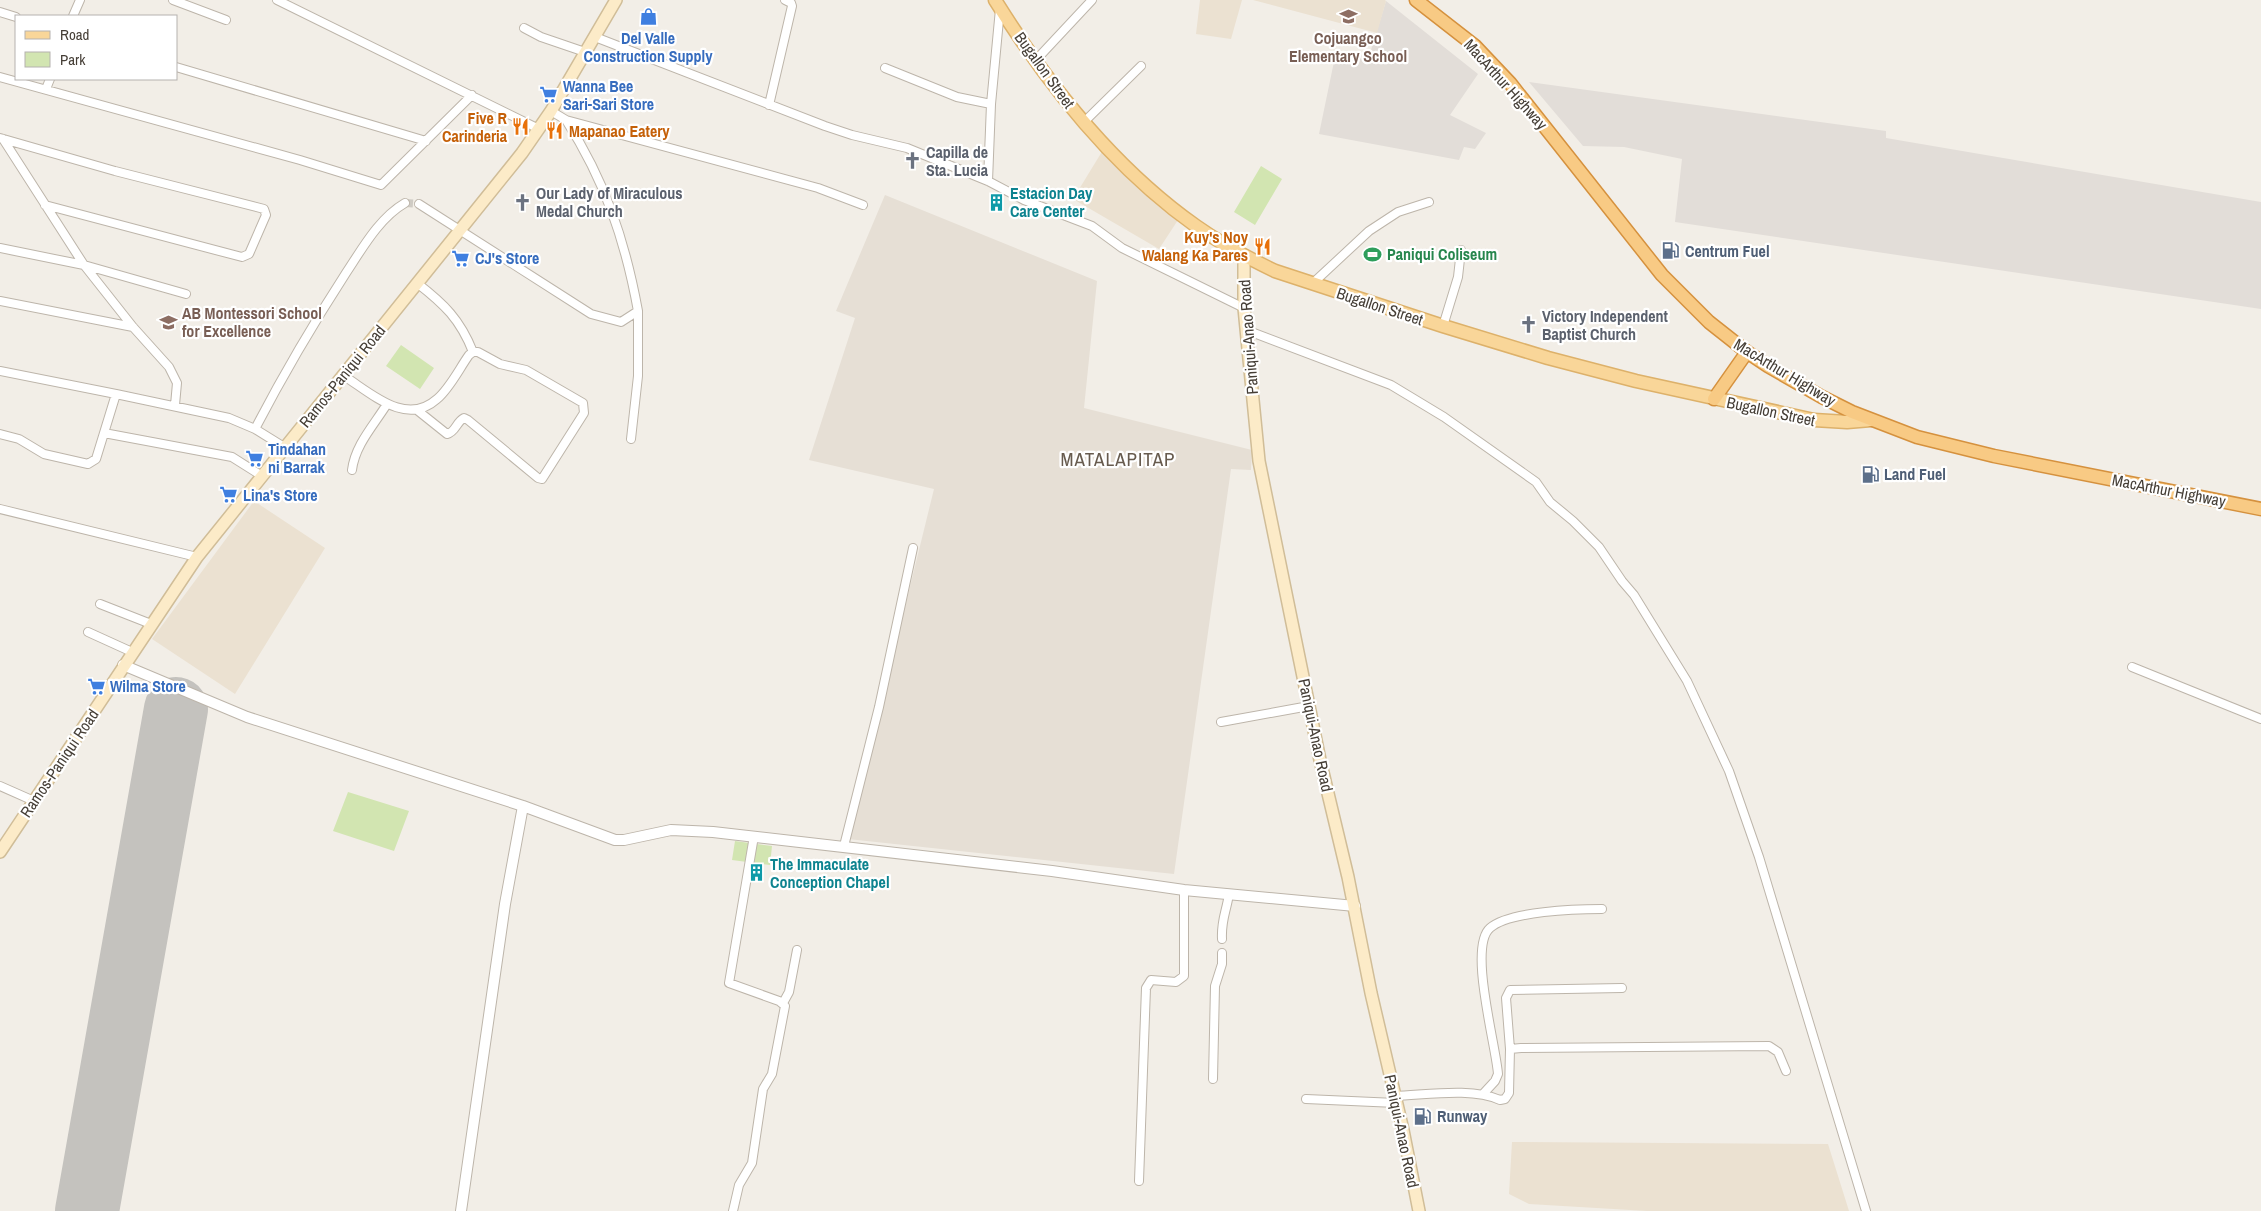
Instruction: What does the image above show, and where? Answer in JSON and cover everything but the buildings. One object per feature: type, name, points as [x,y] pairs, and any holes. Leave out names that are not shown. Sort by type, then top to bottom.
[{"type":"highway","name":"MacArthur Highway","points":[[1416,0],[1475,46],[1529,106],[1652,263],[1709,322],[1747,352],[1822,397],[1871,420],[1917,438],[1953,447],[2261,509]]},
{"type":"highway","points":[[1714,399],[1747,352]]},
{"type":"main road","name":"Ramos-Paniqui Road","points":[[0,852],[123,665],[197,557],[284,447],[344,376],[539,129],[552,111],[616,0]]},
{"type":"main road","name":"Bugallon Street","points":[[998,4],[1035,61],[1084,122],[1135,175],[1182,215],[1208,234],[1275,271],[1443,326],[1584,368],[1714,399],[1827,422],[1871,420]]},
{"type":"main road","name":"Paniqui-Anao Road","points":[[1244,255],[1244,308],[1259,461],[1309,706],[1419,1211]]},
{"type":"street","points":[[73,15],[80,0]]},
{"type":"street","points":[[173,0],[226,20]]},
{"type":"street","points":[[277,0],[539,129]]},
{"type":"street","points":[[769,105],[792,6],[791,3],[785,0]]},
{"type":"street","points":[[1035,61],[1092,0]]},
{"type":"street","points":[[988,181],[998,4]]},
{"type":"street","points":[[0,12],[15,17]]},
{"type":"street","points":[[524,28],[541,37],[585,52]]},
{"type":"street","points":[[595,37],[769,105],[852,135],[907,148],[988,181],[1024,200],[1092,226],[1122,248],[1244,308]]},
{"type":"street","points":[[1084,122],[1141,66]]},
{"type":"street","points":[[178,68],[426,141]]},
{"type":"street","points":[[885,68],[958,97],[991,104]]},
{"type":"street","points":[[0,77],[300,160],[377,185],[386,183],[472,95]]},
{"type":"street","points":[[46,89],[50,80]]},
{"type":"street","points":[[552,111],[566,120],[818,188],[862,205]]},
{"type":"street","points":[[566,120],[610,202],[630,265],[638,311],[638,376],[631,439]]},
{"type":"street","points":[[2,139],[115,171],[264,209],[266,215],[249,254],[242,257],[45,205]]},
{"type":"street","points":[[2,139],[84,265],[132,327],[174,374],[177,383],[175,405]]},
{"type":"street","points":[[1312,284],[1369,231],[1398,212],[1429,202]]},
{"type":"street","points":[[255,429],[315,321],[360,252],[379,228],[404,203]]},
{"type":"street","points":[[419,204],[591,314],[621,322],[638,311]]},
{"type":"street","points":[[0,248],[84,265],[186,294]]},
{"type":"street","points":[[1443,326],[1458,277],[1461,250]]},
{"type":"street","points":[[417,283],[453,314],[464,330],[473,352]]},
{"type":"street","points":[[0,301],[132,327]]},
{"type":"street","points":[[1246,330],[1392,385],[1444,417],[1536,482],[1550,502],[1573,521],[1599,547],[1634,595],[1687,681],[1732,780],[1759,857],[1866,1211]]},
{"type":"street","points":[[417,410],[447,434],[453,432],[464,418],[468,420],[538,478],[544,477],[584,413],[583,403],[526,370],[500,364],[478,352],[473,352]]},
{"type":"street","points":[[344,376],[387,404],[404,410],[417,410],[437,400],[473,352]]},
{"type":"street","points":[[0,371],[175,405],[229,418],[255,429],[284,447]]},
{"type":"street","points":[[0,434],[19,439],[44,454],[88,464],[96,459],[116,394]]},
{"type":"street","points":[[352,470],[358,448],[387,404]]},
{"type":"street","points":[[104,433],[232,456],[262,476]]},
{"type":"street","points":[[0,509],[197,557]]},
{"type":"street","points":[[844,846],[879,707],[913,548]]},
{"type":"street","points":[[100,604],[151,624]]},
{"type":"street","points":[[88,632],[132,652]]},
{"type":"street","points":[[123,665],[247,717],[523,806],[614,840],[624,840],[671,830],[754,836],[1076,874],[1184,890],[1354,906]]},
{"type":"street","points":[[2132,667],[2261,719]]},
{"type":"street","points":[[1221,722],[1309,706]]},
{"type":"street","points":[[0,786],[34,801]]},
{"type":"street","points":[[461,1211],[505,904],[523,806]]},
{"type":"street","points":[[754,836],[729,982],[783,1003]]},
{"type":"street","points":[[1139,1181],[1146,988],[1151,980],[1176,982],[1184,976],[1184,890]]},
{"type":"street","points":[[1222,939],[1221,920],[1227,910],[1229,894]]},
{"type":"street","points":[[1483,1094],[1495,1081],[1498,1074],[1487,1010],[1482,957],[1483,942],[1487,932],[1499,923],[1532,914],[1602,909]]},
{"type":"street","points":[[733,1211],[739,1185],[752,1163],[763,1089],[772,1074],[785,1006],[783,1003],[789,992],[797,950]]},
{"type":"street","points":[[1213,1078],[1215,986],[1222,964],[1222,953]]},
{"type":"street","points":[[1306,1099],[1396,1099],[1483,1094],[1500,1100],[1509,1094],[1510,1049],[1506,998],[1510,990],[1622,988]]},
{"type":"street","points":[[1510,1049],[1550,1047],[1769,1046],[1778,1052],[1786,1071]]},
{"type":"shaded area","points":[[1200,0],[1242,0],[1231,39],[1196,34]]},
{"type":"shaded area","name":"Cojuangco Elementary School","points":[[1253,0],[1385,0],[1386,1],[1377,33]]},
{"type":"shaded area","points":[[1386,1],[1478,74],[1450,115],[1486,133],[1475,149],[1464,147],[1459,160],[1319,134],[1336,52],[1368,60]]},
{"type":"shaded area","points":[[1529,82],[1886,131],[1886,138],[2261,202],[2261,309],[1675,222],[1682,159],[1624,147],[1583,146]]},
{"type":"shaded area","points":[[1103,150],[1180,217],[1159,249],[1073,199]]},
{"type":"shaded area","points":[[885,195],[1097,281],[1084,408],[1252,450],[1251,470],[1231,469],[1174,874],[848,839],[934,489],[809,460],[855,318],[836,311]]},
{"type":"shaded area","points":[[254,501],[325,548],[235,694],[152,639]]},
{"type":"shaded area","points":[[1512,1142],[1828,1144],[1849,1211],[1647,1211],[1529,1204],[1509,1194]]},
{"type":"green space","points":[[1261,166],[1282,179],[1255,225],[1234,212]]},
{"type":"green space","points":[[401,345],[434,368],[420,389],[386,366]]},
{"type":"green space","points":[[348,792],[409,811],[394,851],[333,831]]},
{"type":"green space","points":[[735,841],[772,846],[770,865],[732,860]]},
{"type":"runway","points":[[87,1211],[176,709]]},
{"type":"tunnel","points":[[405,203],[419,204]]},
{"type":"place","name":"Del Valle Construction Supply","points":[[648,16]]},
{"type":"place","name":"Cojuangco Elementary School","points":[[1348,17]]},
{"type":"place","name":"Wanna Bee Sari-Sari Store","points":[[549,95]]},
{"type":"place","name":"Five R Carinderia","points":[[521,127]]},
{"type":"place","name":"Mapanao Eatery","points":[[555,131]]},
{"type":"place","name":"Capilla de Sta. Lucia","points":[[912,161]]},
{"type":"place","name":"Our Lady of Miraculous Medal Church","points":[[522,202]]},
{"type":"place","name":"Estacion Day Care Center","points":[[996,202]]},
{"type":"place","name":"Kuy's Noy Walang Ka Pares","points":[[1262,246]]},
{"type":"place","name":"Centrum Fuel","points":[[1671,251]]},
{"type":"place","name":"Paniqui Coliseum","points":[[1373,254]]},
{"type":"place","name":"CJ's Store","points":[[461,258]]},
{"type":"place","name":"AB Montessori School for Excellence","points":[[168,322]]},
{"type":"place","name":"Victory Independent Baptist Church","points":[[1528,325]]},
{"type":"place","name":"Tindahan ni Barrak","points":[[254,458]]},
{"type":"place","name":"Land Fuel","points":[[1870,474]]},
{"type":"place","name":"Lina's Store","points":[[229,495]]},
{"type":"place","name":"Wilma Store","points":[[96,686]]},
{"type":"place","name":"The Immaculate Conception Chapel","points":[[756,873]]},
{"type":"place","name":"Runway","points":[[1423,1116]]},
{"type":"district","name":"MATALAPITAP","points":[[1118,459]]}]
